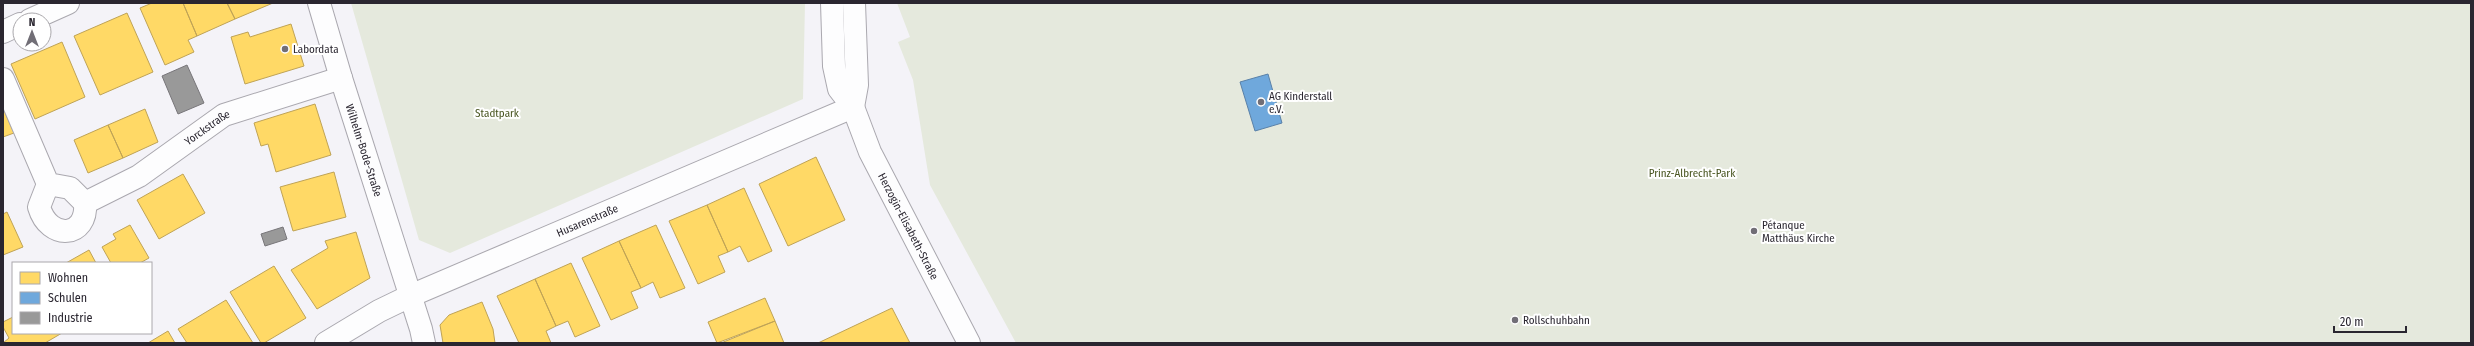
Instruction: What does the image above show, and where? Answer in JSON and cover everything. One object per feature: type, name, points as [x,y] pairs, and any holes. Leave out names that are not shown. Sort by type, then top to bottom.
[{"type":"street","points":[[48,12],[68,3]]},
{"type":"street","name":"Wilhelm-Bode-Straße","points":[[319,3],[424,343]]},
{"type":"street","name":"Herzogin-Elisabeth-Straße","points":[[832,3],[834,66],[839,88],[853,107],[870,152],[969,343]]},
{"type":"street","points":[[853,107],[857,85],[854,3]]},
{"type":"street","name":"Yorckstraße","points":[[85,202],[139,176],[224,115],[341,78]]},
{"type":"street","points":[[3,79],[48,184],[39,207],[45,221],[54,229],[61,231],[74,229],[82,221],[86,213],[85,202],[70,188],[48,184]]},
{"type":"street","name":"Husarenstraße","points":[[326,343],[379,311],[410,296],[853,107]]},
{"type":"green space","name":"Stadtpark","points":[[351,3],[805,3],[803,99],[450,253],[419,240]]},
{"type":"green space","name":"Prinz-Albrecht-Park","points":[[897,3],[2471,3],[2471,343],[1016,343],[930,185],[913,80],[898,42],[910,37]]},
{"type":"building: Wohnen","points":[[152,3],[183,3],[197,36],[188,40],[194,52],[165,65],[140,8]]},
{"type":"building: Wohnen","points":[[183,3],[227,3],[235,19],[197,36]]},
{"type":"building: Wohnen","points":[[227,3],[273,3],[235,19]]},
{"type":"building: Wohnen","points":[[127,13],[153,72],[100,95],[74,36]]},
{"type":"building: Wohnen","points":[[291,24],[304,66],[245,84],[231,37],[248,32],[250,37]]},
{"type":"building: Wohnen","points":[[62,42],[85,97],[35,119],[11,64],[39,52],[52,52],[52,46]]},
{"type":"building: Wohnen","points":[[315,104],[331,155],[276,172],[268,144],[261,146],[254,123]]},
{"type":"building: Wohnen","points":[[3,108],[14,133],[3,137]]},
{"type":"building: Wohnen","points":[[145,109],[158,142],[123,158],[108,125]]},
{"type":"building: Wohnen","points":[[108,125],[123,158],[88,173],[74,140]]},
{"type":"building: Wohnen","points":[[816,157],[845,220],[788,246],[759,184]]},
{"type":"building: Wohnen","points":[[334,172],[346,217],[293,231],[280,187]]},
{"type":"building: Wohnen","points":[[183,174],[205,213],[159,239],[137,200]]},
{"type":"building: Wohnen","points":[[744,188],[772,251],[748,262],[740,246],[728,252],[707,205]]},
{"type":"building: Wohnen","points":[[707,205],[728,252],[718,256],[725,272],[698,284],[669,221]]},
{"type":"building: Wohnen","points":[[7,212],[23,247],[3,255],[3,214]]},
{"type":"building: Wohnen","points":[[130,225],[149,258],[142,262],[110,262],[102,247],[116,239],[113,234]]},
{"type":"building: Wohnen","points":[[656,225],[685,288],[660,298],[653,282],[641,288],[619,241]]},
{"type":"building: Wohnen","points":[[356,232],[370,278],[317,309],[291,270],[328,248],[325,241]]},
{"type":"building: Wohnen","points":[[619,241],[641,288],[631,292],[638,308],[611,320],[582,258]]},
{"type":"building: Wohnen","points":[[89,250],[95,262],[68,262]]},
{"type":"building: Wohnen","points":[[571,263],[600,326],[575,337],[568,321],[556,326],[535,279]]},
{"type":"building: Wohnen","points":[[274,266],[306,318],[264,343],[261,343],[230,292]]},
{"type":"building: Wohnen","points":[[535,279],[556,326],[546,331],[551,343],[519,343],[497,296]]},
{"type":"building: Wohnen","points":[[765,298],[775,321],[717,343],[708,322]]},
{"type":"building: Wohnen","points":[[226,300],[253,343],[187,343],[178,329]]},
{"type":"building: Wohnen","points":[[482,302],[493,329],[495,343],[443,343],[440,325],[449,315]]},
{"type":"building: Wohnen","points":[[892,308],[910,343],[818,343]]},
{"type":"building: Wohnen","points":[[12,318],[12,334],[60,334],[45,343],[3,343],[9,338],[3,327],[3,322]]},
{"type":"building: Wohnen","points":[[775,321],[784,343],[721,343]]},
{"type":"building: Wohnen","points":[[168,331],[175,343],[148,343]]},
{"type":"building: Schulen","name":"AG Kinderstall e.V.","points":[[1268,74],[1282,123],[1255,131],[1240,82]]},
{"type":"building: Industrie","points":[[187,65],[204,103],[178,114],[162,76]]},
{"type":"building: Industrie","points":[[283,227],[287,239],[265,246],[261,234]]},
{"type":"place","name":"Labordata","points":[[285,49]]},
{"type":"place","name":"AG Kinderstall e.V.","points":[[1261,102]]},
{"type":"place","name":"Pétanque Matthäus Kirche","points":[[1754,231]]},
{"type":"place","name":"Rollschuhbahn","points":[[1515,320]]}]
